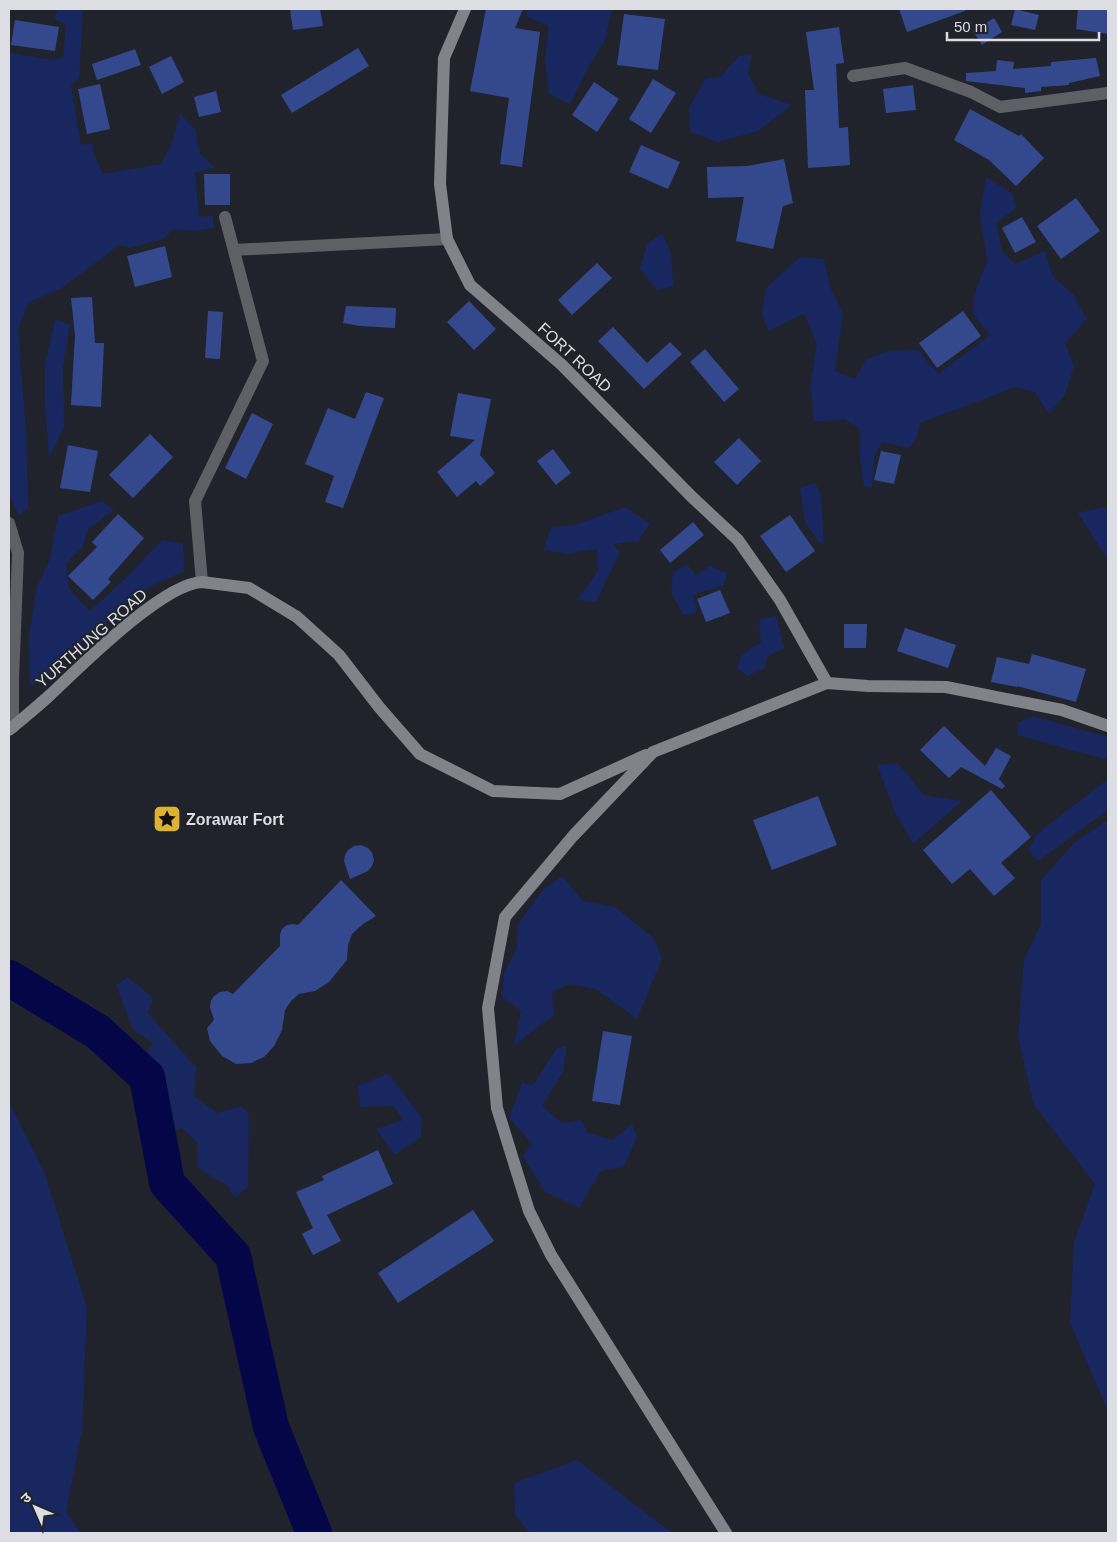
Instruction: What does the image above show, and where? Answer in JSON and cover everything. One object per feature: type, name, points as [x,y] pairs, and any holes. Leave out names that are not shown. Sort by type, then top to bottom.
[{"type":"street","name":"FORT ROAD","points":[[465,9],[444,58],[440,184],[447,239],[470,285],[562,365],[692,497],[738,540],[780,600],[827,682]]},
{"type":"street","points":[[854,76],[905,68],[971,92],[1000,107],[1108,93]]},
{"type":"street","points":[[202,582],[195,501],[263,361],[225,217]]},
{"type":"street","points":[[234,250],[447,239]]},
{"type":"street","points":[[9,523],[18,553],[11,729]]},
{"type":"street","name":"YURTHUNG ROAD","points":[[11,729],[110,639],[166,596],[196,582],[249,588],[297,617],[339,655],[379,707],[420,754],[493,791],[560,794],[653,752],[827,682]]},
{"type":"street","points":[[827,682],[868,686],[946,687],[1062,710],[1108,726]]},
{"type":"street","points":[[653,752],[573,836],[505,917],[488,1008],[496,1099],[497,1108],[529,1211],[551,1256],[726,1533]]},
{"type":"shaded area","points":[[58,9],[83,9],[79,78],[71,86],[81,145],[93,143],[94,154],[103,174],[161,164],[172,143],[180,113],[196,131],[200,154],[215,167],[195,173],[199,217],[213,216],[213,228],[196,231],[173,229],[164,239],[130,248],[119,245],[62,288],[28,303],[18,330],[26,430],[28,508],[19,516],[9,494],[9,49],[11,53],[51,60],[63,58],[66,25],[54,19]]},
{"type":"shaded area","points":[[529,9],[612,9],[605,40],[570,104],[549,94],[545,61],[548,26],[526,16]]},
{"type":"shaded area","points":[[752,54],[748,73],[759,94],[792,105],[758,131],[718,142],[690,132],[689,108],[705,79],[720,77],[739,56]]},
{"type":"shaded area","points":[[986,177],[1013,194],[1016,208],[996,223],[1002,251],[1015,264],[1045,251],[1053,277],[1073,294],[1087,319],[1065,343],[1074,366],[1065,395],[1049,414],[1035,392],[1016,387],[920,423],[917,437],[909,448],[882,442],[874,457],[872,488],[864,487],[860,457],[860,429],[844,419],[814,422],[810,385],[817,344],[804,314],[768,331],[762,313],[766,288],[800,257],[824,259],[830,287],[843,313],[835,371],[855,379],[866,359],[889,351],[918,350],[938,374],[990,335],[973,314],[974,296],[987,260],[980,215]]},
{"type":"shaded area","points":[[662,233],[670,251],[674,286],[657,290],[640,269],[647,244]]},
{"type":"shaded area","points":[[55,319],[70,325],[63,367],[64,428],[49,457],[45,407],[45,365]]},
{"type":"shaded area","points":[[815,483],[821,495],[824,544],[819,543],[805,522],[800,488]]},
{"type":"shaded area","points":[[102,501],[114,510],[88,529],[82,548],[66,563],[69,589],[90,611],[130,574],[162,540],[183,544],[184,571],[135,594],[102,628],[74,647],[46,680],[30,686],[29,636],[37,587],[50,559],[58,516]]},
{"type":"shaded area","points":[[626,507],[650,524],[638,541],[613,544],[620,552],[596,602],[577,600],[598,571],[597,549],[566,554],[544,550],[551,527],[575,525]]},
{"type":"shaded area","points":[[1104,507],[1108,511],[1108,560],[1078,513]]},
{"type":"shaded area","points":[[687,564],[696,575],[710,566],[727,573],[724,585],[693,595],[697,613],[683,615],[671,592],[673,573]]},
{"type":"shaded area","points":[[776,616],[784,648],[767,657],[765,668],[747,676],[737,668],[741,656],[761,642],[760,619]]},
{"type":"shaded area","points":[[1033,716],[1108,737],[1108,760],[1017,735],[1019,722]]},
{"type":"shaded area","points":[[898,763],[924,795],[962,801],[913,844],[895,812],[877,765]]},
{"type":"shaded area","points":[[1108,779],[1108,810],[1038,861],[1028,850],[1038,833]]},
{"type":"shaded area","points":[[1108,820],[1108,1411],[1070,1323],[1074,1243],[1095,1184],[1034,1105],[1018,1037],[1024,959],[1041,924],[1041,880],[1074,843]]},
{"type":"shaded area","points":[[562,876],[583,901],[615,907],[654,938],[662,959],[637,1019],[596,989],[570,984],[552,992],[554,1016],[514,1046],[521,1011],[502,997],[504,973],[516,950],[519,922],[543,890]]},
{"type":"shaded area","points":[[128,977],[153,998],[148,1013],[196,1067],[194,1096],[217,1113],[241,1106],[249,1114],[248,1187],[234,1198],[229,1187],[198,1168],[197,1142],[182,1128],[174,1130],[143,1058],[153,1043],[133,1030],[116,985]]},
{"type":"shaded area","points":[[567,1045],[563,1072],[542,1106],[562,1123],[581,1120],[588,1133],[613,1140],[632,1124],[637,1138],[624,1166],[601,1171],[579,1208],[544,1191],[523,1156],[532,1144],[509,1118],[522,1083],[533,1085],[557,1048]]},
{"type":"shaded area","points":[[388,1073],[422,1118],[421,1137],[395,1155],[376,1129],[403,1120],[394,1106],[360,1107],[358,1086]]},
{"type":"shaded area","points":[[9,1102],[45,1174],[87,1308],[82,1430],[66,1512],[81,1533],[9,1533]]},
{"type":"shaded area","points":[[577,1460],[672,1533],[530,1533],[515,1515],[514,1483]]},
{"type":"building","points":[[290,9],[320,9],[323,26],[293,30]]},
{"type":"building","points":[[486,9],[523,9],[515,28],[540,32],[522,167],[500,164],[509,98],[470,91]]},
{"type":"building","points":[[899,9],[965,9],[965,11],[907,32]]},
{"type":"building","points":[[1015,9],[1039,15],[1035,30],[1011,25]]},
{"type":"building","points":[[1078,9],[1108,9],[1108,34],[1076,29]]},
{"type":"building","points":[[624,14],[665,19],[658,70],[617,65]]},
{"type":"building","points":[[994,18],[1002,32],[982,45],[973,31]]},
{"type":"building","points":[[15,20],[59,27],[55,51],[11,45]]},
{"type":"building","points":[[839,27],[844,63],[836,64],[839,128],[848,127],[850,165],[808,168],[805,90],[814,90],[806,32]]},
{"type":"building","points":[[358,48],[369,66],[292,113],[281,95]]},
{"type":"building","points":[[135,49],[141,65],[97,80],[92,64]]},
{"type":"building","points":[[171,56],[184,82],[162,94],[149,67]]},
{"type":"building","points":[[1096,58],[1100,76],[1069,83],[1069,85],[1041,87],[1041,91],[1025,93],[1025,88],[966,81],[966,73],[996,71],[997,60],[1014,62],[1013,69],[1051,66],[1051,62]]},
{"type":"building","points":[[653,79],[676,93],[651,133],[629,119]]},
{"type":"building","points":[[594,82],[619,99],[597,132],[572,115]]},
{"type":"building","points":[[100,84],[110,129],[87,134],[78,89]]},
{"type":"building","points":[[913,85],[916,110],[886,113],[883,89]]},
{"type":"building","points":[[216,91],[221,112],[199,117],[194,97]]},
{"type":"building","points":[[970,109],[1019,136],[1021,134],[1044,158],[1016,186],[989,160],[954,140]]},
{"type":"building","points":[[641,145],[680,162],[668,189],[629,172]]},
{"type":"building","points":[[784,159],[793,203],[783,206],[773,249],[736,241],[744,197],[708,198],[707,167],[747,166]]},
{"type":"building","points":[[204,174],[230,174],[230,205],[205,205]]},
{"type":"building","points":[[1076,198],[1100,231],[1061,259],[1037,226]]},
{"type":"building","points":[[1022,217],[1036,242],[1015,253],[1002,228]]},
{"type":"building","points":[[165,246],[172,277],[135,287],[127,256]]},
{"type":"building","points":[[597,263],[612,278],[572,315],[558,300]]},
{"type":"building","points":[[92,297],[95,343],[104,343],[101,407],[71,405],[75,335],[71,298]]},
{"type":"building","points":[[469,301],[496,329],[474,350],[447,322]]},
{"type":"building","points":[[346,306],[396,308],[395,328],[343,323]]},
{"type":"building","points":[[208,311],[223,312],[220,359],[205,358]]},
{"type":"building","points":[[963,311],[981,336],[937,368],[919,343]]},
{"type":"building","points":[[613,327],[647,363],[670,342],[682,354],[644,389],[598,341]]},
{"type":"building","points":[[705,349],[739,389],[724,402],[690,362]]},
{"type":"building","points":[[366,392],[384,398],[343,508],[325,502],[334,476],[305,464],[328,408],[355,419]]},
{"type":"building","points":[[458,393],[491,399],[480,455],[495,473],[480,486],[476,481],[457,497],[437,472],[475,440],[450,436]]},
{"type":"building","points":[[252,413],[273,424],[246,479],[225,468]]},
{"type":"building","points":[[150,434],[173,457],[133,498],[109,475]]},
{"type":"building","points":[[739,438],[761,461],[737,485],[714,462]]},
{"type":"building","points":[[68,445],[98,451],[90,492],[60,488]]},
{"type":"building","points":[[553,449],[571,473],[556,485],[537,461]]},
{"type":"building","points":[[881,451],[901,455],[894,484],[874,480]]},
{"type":"building","points":[[118,514],[144,538],[108,579],[111,582],[93,600],[68,576],[97,547],[92,542]]},
{"type":"building","points":[[790,515],[815,551],[786,572],[760,536]]},
{"type":"building","points":[[693,522],[704,535],[670,563],[660,550]]},
{"type":"building","points":[[720,590],[730,613],[706,622],[697,599]]},
{"type":"building","points":[[844,624],[867,624],[866,648],[844,648]]},
{"type":"building","points":[[905,628],[956,645],[948,668],[897,651]]},
{"type":"building","points":[[1032,654],[1086,669],[1076,702],[1017,686],[991,682],[997,657],[1029,664]]},
{"type":"building","points":[[944,726],[985,766],[996,748],[1011,756],[999,779],[1005,786],[1002,789],[961,767],[949,778],[920,750]]},
{"type":"building","points":[[991,790],[1031,837],[1001,863],[1015,878],[994,896],[970,869],[952,884],[923,850]]},
{"type":"building","points":[[818,796],[837,845],[772,870],[753,820]]},
{"type":"building","points":[[361,845],[368,848],[374,860],[368,871],[350,879],[344,861],[345,855],[354,846]]},
{"type":"building","points":[[341,880],[376,916],[352,934],[348,945],[347,960],[329,982],[315,991],[299,994],[291,1001],[285,1010],[282,1030],[274,1046],[264,1057],[251,1063],[236,1064],[222,1056],[210,1041],[207,1028],[214,1020],[210,1007],[214,996],[220,992],[227,991],[233,994],[280,946],[282,929],[287,925],[298,925]]},
{"type":"building","points":[[603,1031],[632,1036],[620,1105],[592,1101]]},
{"type":"building","points":[[378,1150],[393,1184],[327,1215],[341,1241],[313,1255],[302,1234],[313,1228],[296,1192],[324,1180],[322,1176]]},
{"type":"building","points":[[473,1210],[494,1241],[398,1303],[378,1273]]},
{"type":"waterway","points":[[9,978],[98,1032],[147,1077],[167,1183],[233,1256],[271,1427],[314,1533]]},
{"type":"place","name":"Zorawar Fort","points":[[167,819]]}]
